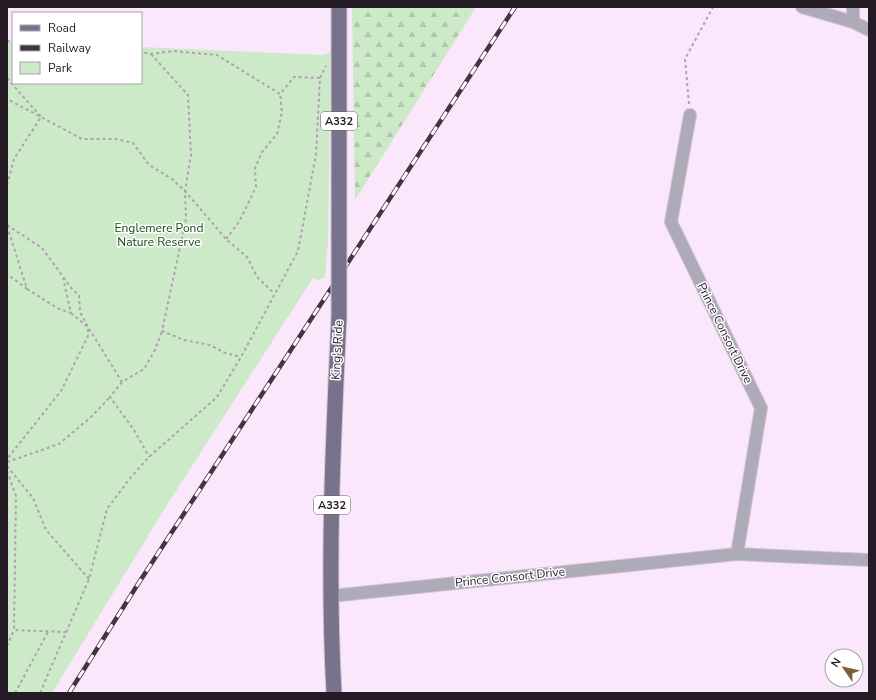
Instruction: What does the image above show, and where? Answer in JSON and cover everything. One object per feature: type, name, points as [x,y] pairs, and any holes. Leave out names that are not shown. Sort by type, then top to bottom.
[{"type":"main road","name":"King's Ride","points":[[334,693],[331,596],[334,427],[339,317],[339,7]]},
{"type":"street","points":[[802,7],[853,22],[869,30]]},
{"type":"street","points":[[853,7],[853,22]]},
{"type":"street","name":"Prince Consort Drive","points":[[690,115],[672,222],[761,408],[737,554]]},
{"type":"street","name":"Prince Consort Drive","points":[[331,596],[737,554],[869,560]]},
{"type":"path","points":[[690,115],[685,59],[713,7]]},
{"type":"path","points":[[142,52],[151,54],[173,51],[217,55],[280,94]]},
{"type":"path","points":[[7,460],[59,444],[91,417],[122,382],[144,368],[155,350],[162,331],[186,219],[185,191],[191,155],[188,94],[151,54]]},
{"type":"path","points":[[40,693],[89,579],[107,509],[149,456],[217,397],[241,357],[274,293],[298,251],[316,154],[320,78],[294,77],[280,94],[282,112],[277,134],[262,152],[256,168],[256,187],[239,222],[226,239]]},
{"type":"path","points":[[12,84],[41,117]]},
{"type":"path","points":[[7,99],[82,139],[116,139],[133,143],[149,165],[172,179],[185,191],[226,239],[247,257],[256,277],[274,293]]},
{"type":"path","points":[[7,185],[14,159],[41,117]]},
{"type":"path","points":[[7,225],[42,248],[72,289],[79,295],[80,312],[122,382]]},
{"type":"path","points":[[7,225],[27,289]]},
{"type":"path","points":[[7,274],[27,289],[58,309],[71,314],[88,327]]},
{"type":"path","points":[[63,277],[71,314]]},
{"type":"path","points":[[7,460],[62,391],[88,336],[88,327]]},
{"type":"path","points":[[162,331],[184,340],[210,345],[225,353],[241,357]]},
{"type":"path","points":[[110,397],[134,430],[149,456]]},
{"type":"path","points":[[7,466],[33,498],[46,530],[89,579]]},
{"type":"path","points":[[7,471],[16,496],[14,630],[7,646]]},
{"type":"path","points":[[14,630],[66,632]]},
{"type":"path","points":[[15,693],[48,632]]},
{"type":"green space","points":[[352,7],[476,7],[355,200]]},
{"type":"green space","name":"Englemere Pond Nature Reserve","points":[[7,42],[12,42],[12,84],[142,84],[142,47],[324,55],[331,52],[328,243],[325,278],[317,280],[313,278],[167,505],[52,693],[7,693]]},
{"type":"railway","points":[[69,693],[138,584],[515,7]]}]
